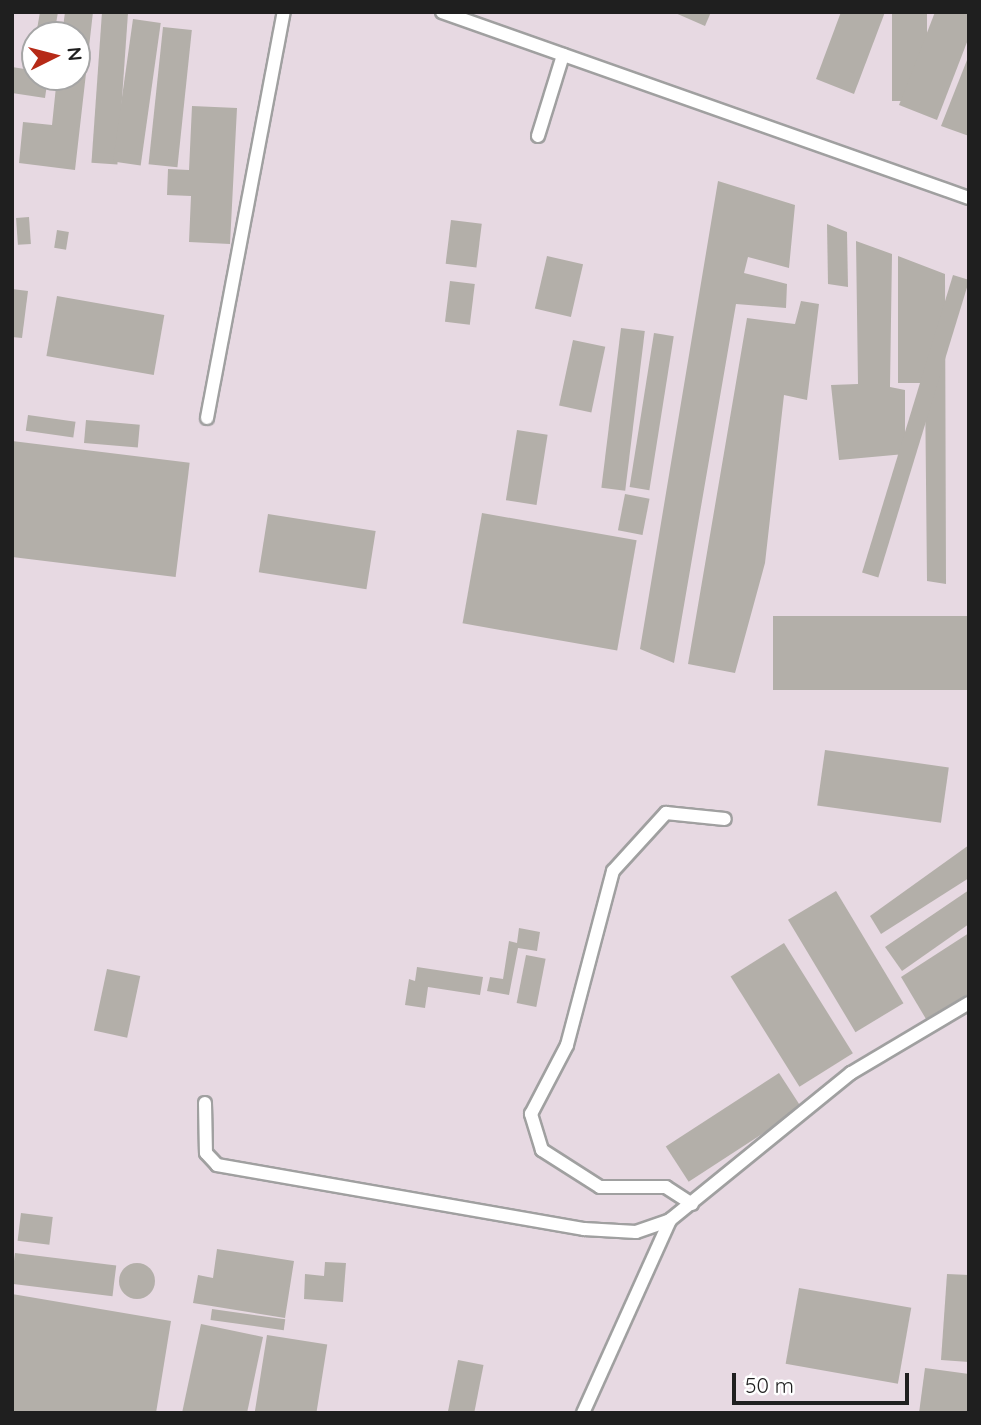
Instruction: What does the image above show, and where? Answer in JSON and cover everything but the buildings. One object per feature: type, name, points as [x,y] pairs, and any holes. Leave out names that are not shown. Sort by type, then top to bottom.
[{"type":"lane","points":[[207,418],[284,12]]},
{"type":"lane","points":[[442,12],[969,198]]},
{"type":"lane","points":[[538,136],[563,55]]},
{"type":"lane","points":[[692,1203],[666,1187],[600,1187],[542,1150],[531,1114],[567,1045],[613,871],[666,813],[725,819]]},
{"type":"lane","points":[[205,1103],[206,1153],[217,1166],[584,1229],[636,1232],[670,1220],[851,1073],[969,1003]]},
{"type":"lane","points":[[583,1413],[670,1220]]},
{"type":"shaded area","points":[[12,12],[969,12],[969,1413],[12,1413]]}]
